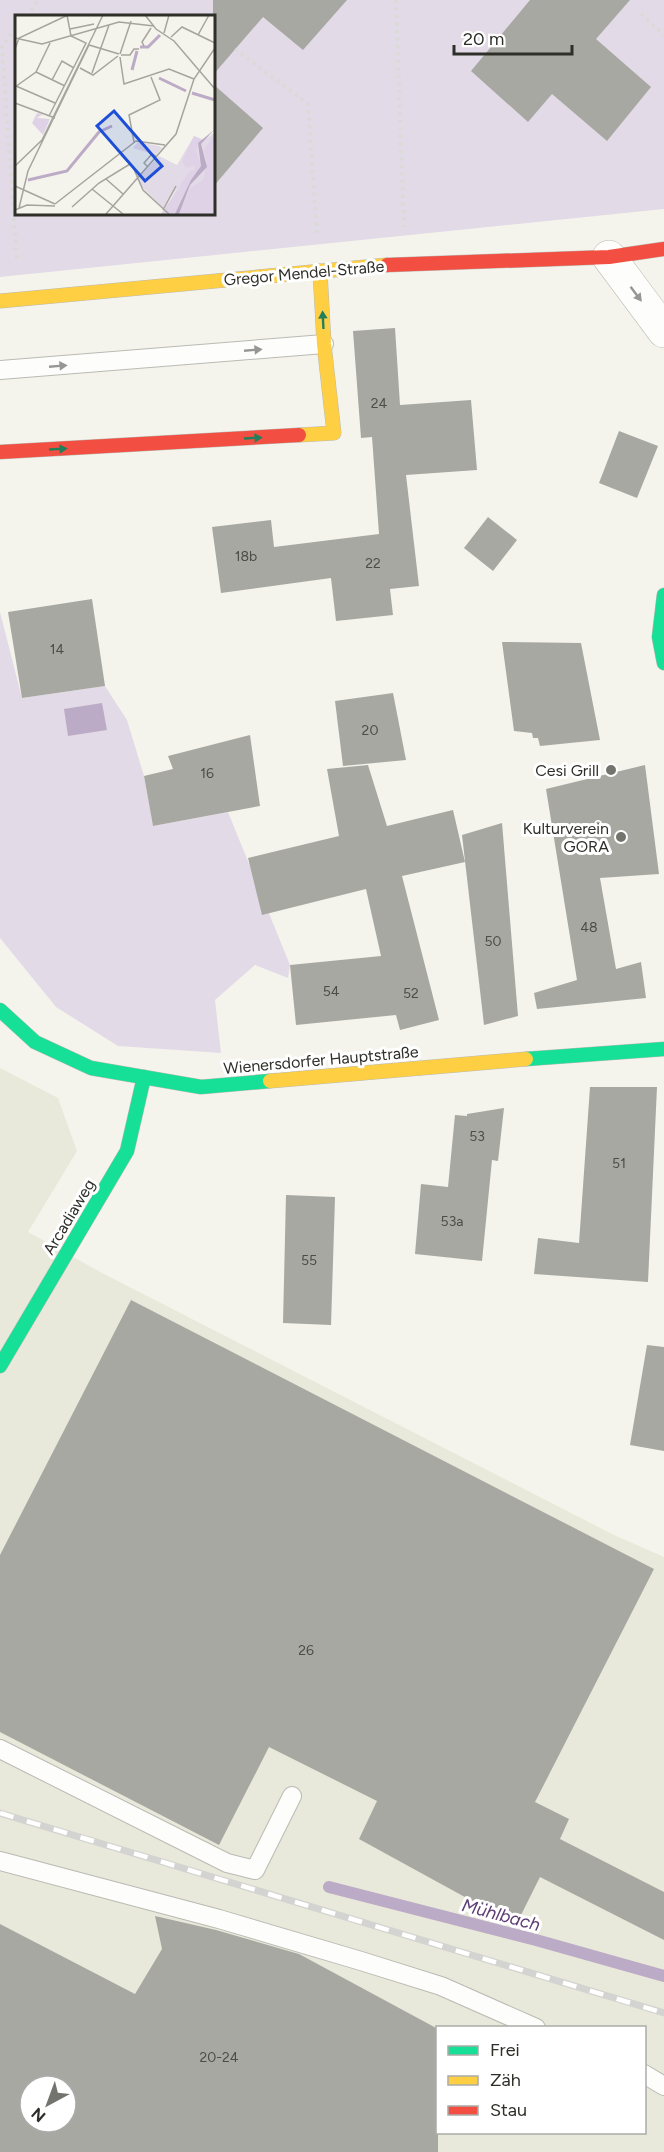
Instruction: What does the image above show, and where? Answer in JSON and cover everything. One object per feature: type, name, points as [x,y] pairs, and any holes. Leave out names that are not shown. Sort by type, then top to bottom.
[{"type":"street","name":"Gregor Mendel-Straße","points":[[0,301],[405,263],[609,257],[664,249]]},
{"type":"street","points":[[609,257],[664,331]]},
{"type":"street","points":[[0,452],[334,433],[324,344],[320,271]]},
{"type":"street","points":[[664,595],[659,637],[664,663]]},
{"type":"street","name":"Wienersdorfer Hauptstraße","points":[[0,1010],[35,1042],[91,1068],[201,1087],[527,1059],[664,1050]]},
{"type":"street","name":"Arcadiaweg","points":[[0,1366],[128,1151],[144,1077]]},
{"type":"lane","points":[[0,370],[324,344]]},
{"type":"lane","points":[[0,1749],[227,1863],[255,1870],[292,1796]]},
{"type":"lane","points":[[0,1861],[219,1919],[361,1961],[441,1986],[531,2026]]},
{"type":"lane","points":[[646,2075],[664,2086]]},
{"type":"path","points":[[27,15],[39,0]]},
{"type":"path","points":[[396,0],[405,263]]},
{"type":"path","points":[[641,14],[664,35]]},
{"type":"path","points":[[15,29],[1,46],[20,299]]},
{"type":"path","points":[[235,49],[308,104],[320,271]]},
{"type":"shaded area","points":[[0,0],[664,0],[664,209],[0,277]]},
{"type":"shaded area","points":[[0,612],[22,698],[105,686],[127,720],[144,776],[153,826],[228,812],[290,965],[288,978],[255,965],[215,1000],[221,1053],[118,1046],[56,1007],[0,938]]},
{"type":"shaded area","points":[[102,703],[107,730],[68,736],[64,709]]},
{"type":"shaded area","points":[[0,1068],[58,1098],[77,1151],[28,1232],[104,1274],[614,1535],[664,1557],[664,2152],[0,2152]]},
{"type":"building","points":[[213,0],[347,0],[303,50],[263,17],[214,74]]},
{"type":"building","points":[[530,0],[630,0],[596,39],[651,87],[607,141],[552,94],[528,122],[471,71]]},
{"type":"building","points":[[214,85],[263,128],[214,186]]},
{"type":"building","points":[[395,328],[400,405],[471,400],[477,470],[406,475],[419,586],[390,589],[393,615],[336,621],[331,578],[221,593],[212,527],[271,520],[274,547],[379,534],[372,437],[361,438],[353,331]]},
{"type":"building","points":[[619,431],[658,446],[637,498],[599,483]]},
{"type":"building","points":[[488,517],[517,540],[493,571],[464,548]]},
{"type":"building","points":[[92,599],[105,686],[22,698],[8,612]]},
{"type":"building","points":[[502,642],[581,643],[600,740],[540,746],[538,738],[533,738],[532,733],[514,731]]},
{"type":"building","points":[[393,693],[406,760],[343,766],[335,701]]},
{"type":"building","points":[[250,735],[260,806],[153,826],[144,776],[173,769],[168,756]]},
{"type":"building","points":[[368,765],[387,826],[453,810],[465,862],[402,876],[439,1020],[400,1030],[396,1015],[296,1025],[290,965],[381,956],[366,889],[262,915],[248,858],[339,836],[327,769]]},
{"type":"building","points":[[645,765],[659,874],[600,878],[616,969],[641,962],[646,998],[537,1009],[534,993],[577,980],[546,789]]},
{"type":"building","points":[[502,823],[518,1016],[484,1025],[462,835]]},
{"type":"building","points":[[590,1087],[657,1087],[648,1282],[534,1274],[538,1238],[579,1243]]},
{"type":"building","points":[[504,1108],[498,1161],[492,1160],[482,1261],[415,1254],[421,1184],[448,1187],[455,1115],[467,1116],[467,1114]]},
{"type":"building","points":[[286,1195],[335,1197],[331,1325],[283,1323]]},
{"type":"building","points":[[131,1300],[654,1569],[535,1802],[569,1819],[560,1839],[664,1892],[664,1940],[540,1877],[516,1925],[359,1839],[377,1801],[269,1747],[219,1845],[0,1732],[0,1555]]},
{"type":"building","points":[[647,1345],[664,1347],[664,1451],[630,1445]]},
{"type":"building","points":[[155,1916],[216,1930],[299,1954],[436,2028],[438,2152],[0,2152],[0,1924],[135,1994],[162,1949]]},
{"type":"waterway","name":"Mühlbach","points":[[329,1887],[536,1940],[664,1976]]},
{"type":"railway","points":[[0,1813],[664,2013]]},
{"type":"traffic: fast","points":[[664,595],[659,637],[664,663]]},
{"type":"traffic: fast","points":[[0,1010],[35,1042],[91,1068],[201,1087],[270,1081]]},
{"type":"traffic: fast","points":[[526,1059],[664,1049]]},
{"type":"traffic: fast","points":[[0,1366],[127,1151],[144,1077]]},
{"type":"traffic: slow","points":[[0,301],[387,265]]},
{"type":"traffic: slow","points":[[299,435],[334,433],[324,344],[320,271]]},
{"type":"traffic: slow","points":[[270,1081],[526,1059]]},
{"type":"traffic: jam","points":[[387,265],[609,257],[664,249]]},
{"type":"traffic: jam","points":[[0,452],[299,435]]},
{"type":"place","name":"Cesi Grill","points":[[611,770]]},
{"type":"place","name":"Kulturverein GORA","points":[[621,837]]}]
